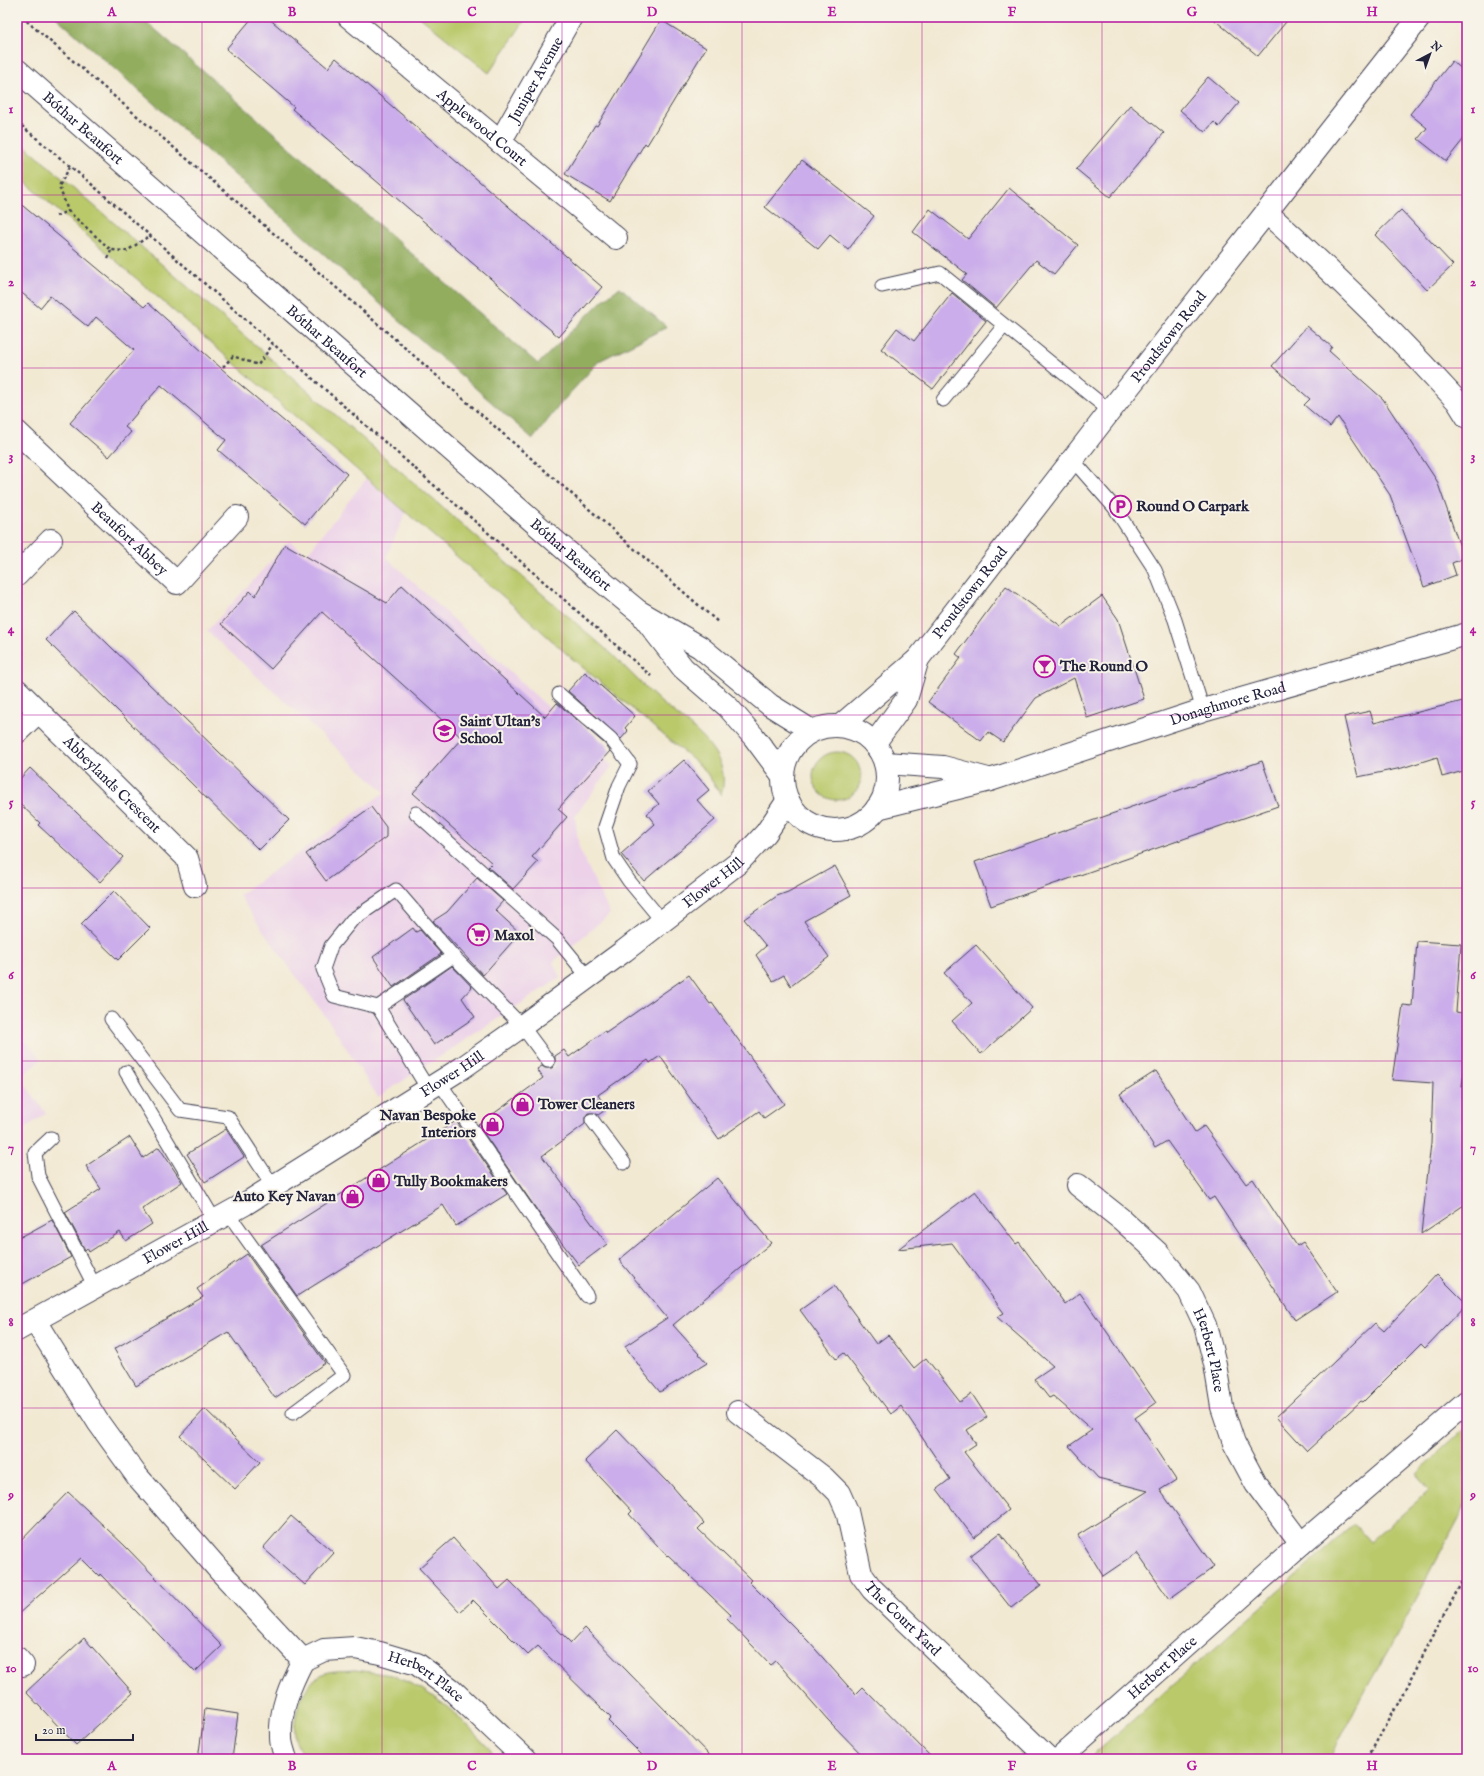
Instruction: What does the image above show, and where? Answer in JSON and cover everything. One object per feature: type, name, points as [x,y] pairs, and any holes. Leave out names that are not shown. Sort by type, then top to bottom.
[{"type":"main road","name":"Applewood Court","points":[[349,17],[616,238]]},
{"type":"main road","name":"Juniper Avenue","points":[[500,142],[571,17]]},
{"type":"main road","name":"Proudstown Road","points":[[840,726],[918,659],[1072,459],[1420,17]]},
{"type":"main road","name":"Bóthar Beaufort","points":[[17,70],[587,569],[638,610],[700,647],[770,705],[812,731]]},
{"type":"main road","points":[[1267,213],[1328,268],[1464,404]]},
{"type":"main road","name":"Beaufort Abbey","points":[[17,432],[177,583],[238,517]]},
{"type":"main road","points":[[17,575],[51,540]]},
{"type":"main road","name":"Bóthar Beaufort","points":[[638,610],[683,668],[728,707],[754,737],[783,776]]},
{"type":"main road","name":"Donaghmore Road","points":[[877,808],[990,780],[1203,710],[1467,634]]},
{"type":"main road","name":"Proudstown Road","points":[[874,744],[906,700],[918,659]]},
{"type":"main road","name":"Abbeylands Crescent","points":[[17,690],[187,858],[195,886]]},
{"type":"main road","points":[[17,732],[39,711]]},
{"type":"main road","points":[[830,726],[852,728],[863,734],[874,744],[885,763],[887,780],[884,795],[877,808],[860,824],[837,830],[825,829],[813,825],[803,819],[794,810],[788,800],[784,788],[783,776],[785,762],[791,750],[800,739],[812,731],[830,726]]},
{"type":"main road","points":[[885,763],[943,767],[990,780]]},
{"type":"main road","name":"Flower Hill","points":[[26,1326],[222,1217],[274,1186],[434,1086],[522,1026],[663,922],[738,863],[766,833],[788,800]]},
{"type":"main road","name":"Herbert Place","points":[[1078,1185],[1120,1219],[1157,1252],[1189,1291],[1205,1325],[1215,1364],[1222,1407],[1234,1443],[1256,1484],[1301,1544]]},
{"type":"main road","points":[[26,1326],[137,1476],[220,1571],[303,1660],[291,1682],[283,1710],[280,1738],[286,1759]]},
{"type":"main road","name":"Herbert Place","points":[[1059,1759],[1301,1544],[1467,1402]]},
{"type":"main road","name":"The Court Yard","points":[[738,1412],[824,1478],[839,1493],[847,1511],[861,1574],[872,1589],[1050,1759]]},
{"type":"main road","name":"Herbert Place","points":[[303,1660],[324,1650],[355,1648],[380,1653],[417,1664],[451,1689],[525,1759]]},
{"type":"lane","points":[[882,286],[940,273],[1110,411]]},
{"type":"lane","points":[[943,400],[1004,326]]},
{"type":"lane","points":[[1072,459],[1114,507],[1155,570],[1175,620],[1203,710]]},
{"type":"lane","points":[[559,694],[610,739],[630,764],[619,786],[605,827],[614,859],[629,881],[663,922]]},
{"type":"lane","points":[[416,814],[557,939],[588,977]]},
{"type":"lane","points":[[548,1061],[522,1026],[453,956],[396,890],[352,920],[331,946],[323,969],[334,996],[378,1007],[587,1296]]},
{"type":"lane","points":[[378,1007],[453,956]]},
{"type":"lane","points":[[111,1019],[180,1110],[228,1117],[274,1186]]},
{"type":"lane","points":[[126,1072],[222,1217],[344,1375],[293,1413]]},
{"type":"lane","points":[[592,1120],[624,1163]]},
{"type":"lane","points":[[51,1138],[35,1153],[38,1176],[95,1287]]},
{"type":"path","points":[[22,17],[321,274],[720,624]]},
{"type":"path","points":[[17,122],[656,680]]},
{"type":"path","points":[[70,167],[59,186],[68,212],[111,250],[127,251],[149,236]]},
{"type":"path","points":[[56,216],[68,212]]},
{"type":"path","points":[[108,259],[111,250]]},
{"type":"path","points":[[223,367],[233,356],[258,364],[273,344]]},
{"type":"path","points":[[1369,1759],[1467,1571]]},
{"type":"shaded area","name":"Saint Ultan's School","points":[[366,479],[406,512],[386,557],[612,766],[575,816],[579,848],[610,914],[553,962],[560,978],[378,1097],[330,1023],[239,895],[385,792],[207,631],[289,541],[307,554]]},
{"type":"shaded area","points":[[17,1030],[41,1059],[20,1078],[46,1113],[17,1134]]},
{"type":"green space","points":[[56,17],[141,17],[538,364],[602,301],[620,287],[667,327],[599,361],[562,402],[533,439]]},
{"type":"green space","points":[[420,17],[527,17],[489,73]]},
{"type":"green space","points":[[17,139],[615,657],[663,704],[697,732],[707,742],[721,767],[723,780],[721,795],[704,769],[568,655],[506,599],[17,175]]},
{"type":"green space","points":[[837,752],[846,754],[854,759],[859,767],[861,776],[859,785],[854,793],[846,798],[837,800],[828,798],[820,793],[815,785],[813,776],[815,767],[820,759],[828,754]]},
{"type":"green space","points":[[1467,1427],[1467,1503],[1395,1639],[1357,1706],[1330,1759],[1089,1759],[1354,1524],[1370,1542],[1430,1490],[1416,1474]]},
{"type":"green space","points":[[355,1670],[392,1675],[422,1689],[452,1710],[499,1759],[305,1759],[296,1743],[295,1728],[298,1709],[305,1692],[310,1684],[325,1673]]},
{"type":"building","points":[[253,17],[267,17],[328,68],[336,58],[602,287],[559,337],[292,109],[294,107],[226,49]]},
{"type":"building","points":[[1211,17],[1290,17],[1258,56]]},
{"type":"building","points":[[661,20],[706,48],[647,145],[645,143],[610,201],[565,174],[595,125],[597,126]]},
{"type":"building","points":[[1452,61],[1467,73],[1467,135],[1446,161],[1418,139],[1427,128],[1410,114]]},
{"type":"building","points":[[1208,77],[1239,103],[1219,127],[1214,122],[1205,132],[1180,110]]},
{"type":"building","points":[[1130,105],[1164,133],[1110,197],[1076,169]]},
{"type":"building","points":[[802,160],[874,216],[848,250],[830,235],[818,249],[765,207]]},
{"type":"building","points":[[1009,188],[1078,245],[1054,274],[1036,260],[996,308],[962,280],[967,274],[913,232],[930,209],[968,239]]},
{"type":"building","points":[[17,201],[144,307],[148,303],[230,376],[347,474],[305,524],[218,450],[226,440],[161,385],[125,427],[131,432],[109,457],[70,423],[134,350],[96,317],[88,327],[50,296],[40,308],[17,289]]},
{"type":"building","points":[[1401,210],[1453,265],[1427,290],[1375,235]]},
{"type":"building","points":[[952,293],[986,321],[933,389],[881,349],[897,328],[914,341]]},
{"type":"building","points":[[1307,326],[1332,347],[1329,351],[1383,399],[1437,481],[1464,558],[1452,563],[1456,575],[1424,587],[1390,495],[1338,417],[1330,427],[1304,405],[1310,399],[1272,366]]},
{"type":"building","points":[[285,544],[387,603],[402,585],[545,717],[557,703],[605,744],[610,751],[558,809],[567,817],[532,857],[538,862],[513,889],[488,867],[492,863],[413,793],[462,738],[322,612],[271,669],[221,624],[250,591],[255,596]]},
{"type":"building","name":"The Round O","points":[[1006,586],[1061,626],[1102,596],[1118,619],[1144,699],[1087,718],[1074,678],[1036,698],[1003,742],[988,732],[981,741],[928,702],[961,658],[956,654]]},
{"type":"building","points":[[74,611],[289,820],[259,850],[46,640]]},
{"type":"building","points":[[585,672],[635,716],[625,728],[628,731],[621,739],[568,691]]},
{"type":"building","points":[[1467,700],[1467,770],[1442,777],[1437,757],[1402,768],[1358,777],[1344,717],[1370,711],[1374,723]]},
{"type":"building","points":[[684,760],[709,790],[697,800],[715,820],[644,881],[621,854],[655,824],[647,814],[659,804],[648,791]]},
{"type":"building","points":[[1262,761],[1278,806],[991,906],[975,862]]},
{"type":"building","points":[[30,768],[123,857],[100,882],[38,825],[40,823],[17,801],[17,782]]},
{"type":"building","points":[[371,807],[386,827],[386,837],[326,881],[306,854]]},
{"type":"building","points":[[835,866],[851,895],[804,921],[829,957],[791,986],[784,975],[773,981],[756,955],[766,946],[744,919],[777,896],[788,892]]},
{"type":"building","points":[[477,878],[503,901],[495,910],[520,933],[483,975],[433,921],[447,912]]},
{"type":"building","points":[[114,891],[150,928],[118,960],[81,924]]},
{"type":"building","points":[[413,928],[416,932],[420,930],[441,954],[393,987],[373,957]]},
{"type":"building","points":[[1417,941],[1461,944],[1456,1012],[1467,1014],[1467,1050],[1462,1086],[1467,1086],[1467,1203],[1421,1234],[1431,1143],[1433,1083],[1392,1080],[1403,1005],[1412,1006]]},
{"type":"building","points":[[976,945],[1032,1008],[981,1054],[952,1021],[972,1003],[944,973]]},
{"type":"building","points":[[452,966],[472,987],[462,998],[475,1017],[434,1045],[403,1000]]},
{"type":"building","points":[[689,975],[710,1004],[712,1003],[784,1104],[764,1118],[759,1111],[719,1139],[660,1056],[650,1063],[648,1060],[598,1095],[607,1109],[598,1115],[595,1113],[588,1113],[585,1117],[585,1124],[542,1156],[607,1244],[579,1265],[541,1216],[478,1125],[543,1078],[537,1069],[542,1066],[545,1068],[552,1068],[555,1064],[555,1056],[564,1050],[569,1057]]},
{"type":"building","points":[[1156,1071],[1195,1132],[1204,1126],[1246,1184],[1253,1179],[1297,1246],[1303,1242],[1337,1292],[1295,1320],[1214,1197],[1209,1200],[1167,1141],[1155,1148],[1120,1094]]},
{"type":"building","points":[[456,1121],[507,1194],[456,1226],[443,1205],[297,1296],[261,1245]]},
{"type":"building","points":[[226,1129],[244,1157],[205,1182],[187,1154]]},
{"type":"building","points":[[130,1137],[143,1158],[159,1147],[182,1182],[142,1209],[152,1224],[126,1241],[120,1232],[89,1252],[87,1248],[85,1250],[65,1212],[101,1189],[86,1166]]},
{"type":"building","points":[[717,1178],[771,1243],[673,1325],[707,1363],[660,1392],[625,1346],[667,1318],[619,1260]]},
{"type":"building","points":[[975,1191],[1016,1244],[1019,1242],[1065,1304],[1080,1293],[1156,1403],[1135,1418],[1176,1480],[1160,1490],[1214,1567],[1169,1599],[1137,1553],[1103,1576],[1078,1535],[1148,1491],[1098,1478],[1069,1446],[1092,1430],[1053,1396],[1049,1398],[1034,1379],[1053,1366],[997,1317],[1004,1313],[952,1243],[898,1249]]},
{"type":"building","points":[[52,1220],[71,1257],[17,1287],[17,1239]]},
{"type":"building","points":[[247,1254],[325,1363],[275,1398],[228,1332],[136,1386],[114,1349],[203,1297],[197,1289]]},
{"type":"building","points":[[1437,1274],[1467,1304],[1425,1348],[1421,1344],[1363,1402],[1361,1401],[1307,1451],[1276,1417],[1375,1323],[1384,1331]]},
{"type":"building","points":[[834,1286],[876,1344],[888,1335],[914,1368],[926,1358],[960,1402],[972,1394],[987,1417],[967,1430],[976,1444],[964,1452],[1009,1510],[974,1538],[937,1489],[950,1479],[901,1406],[891,1414],[844,1353],[836,1359],[800,1310]]},
{"type":"building","points":[[205,1409],[260,1462],[235,1489],[180,1436]]},
{"type":"building","points":[[617,1430],[666,1481],[667,1480],[704,1523],[698,1529],[751,1580],[749,1582],[808,1641],[855,1694],[862,1687],[933,1759],[866,1759],[828,1720],[776,1661],[771,1665],[727,1619],[731,1615],[668,1555],[667,1556],[629,1514],[632,1511],[585,1461]]},
{"type":"building","points":[[68,1492],[125,1546],[222,1646],[195,1672],[100,1574],[99,1576],[81,1558],[17,1615],[17,1545]]},
{"type":"building","points":[[291,1516],[334,1553],[305,1585],[263,1548]]},
{"type":"building","points":[[1000,1533],[1041,1585],[1011,1608],[970,1556]]},
{"type":"building","points":[[453,1538],[499,1589],[509,1580],[571,1643],[585,1628],[713,1759],[646,1759],[608,1721],[611,1718],[538,1646],[528,1655],[473,1600],[460,1612],[419,1568]]},
{"type":"building","points":[[84,1638],[133,1693],[76,1745],[26,1692]]},
{"type":"building","points":[[205,1709],[238,1714],[232,1759],[198,1759]]},
{"type":"place","name":"Round O Carpark","points":[[1121,506]]},
{"type":"place","name":"The Round O","points":[[1044,666]]},
{"type":"place","name":"Saint Ultan's School","points":[[445,730]]},
{"type":"place","name":"Maxol","points":[[479,935]]},
{"type":"place","name":"Tower Cleaners","points":[[522,1104]]},
{"type":"place","name":"Navan Bespoke Interiors","points":[[492,1124]]},
{"type":"place","name":"Tully Bookmakers","points":[[378,1181]]},
{"type":"place","name":"Auto Key Navan","points":[[352,1196]]}]
